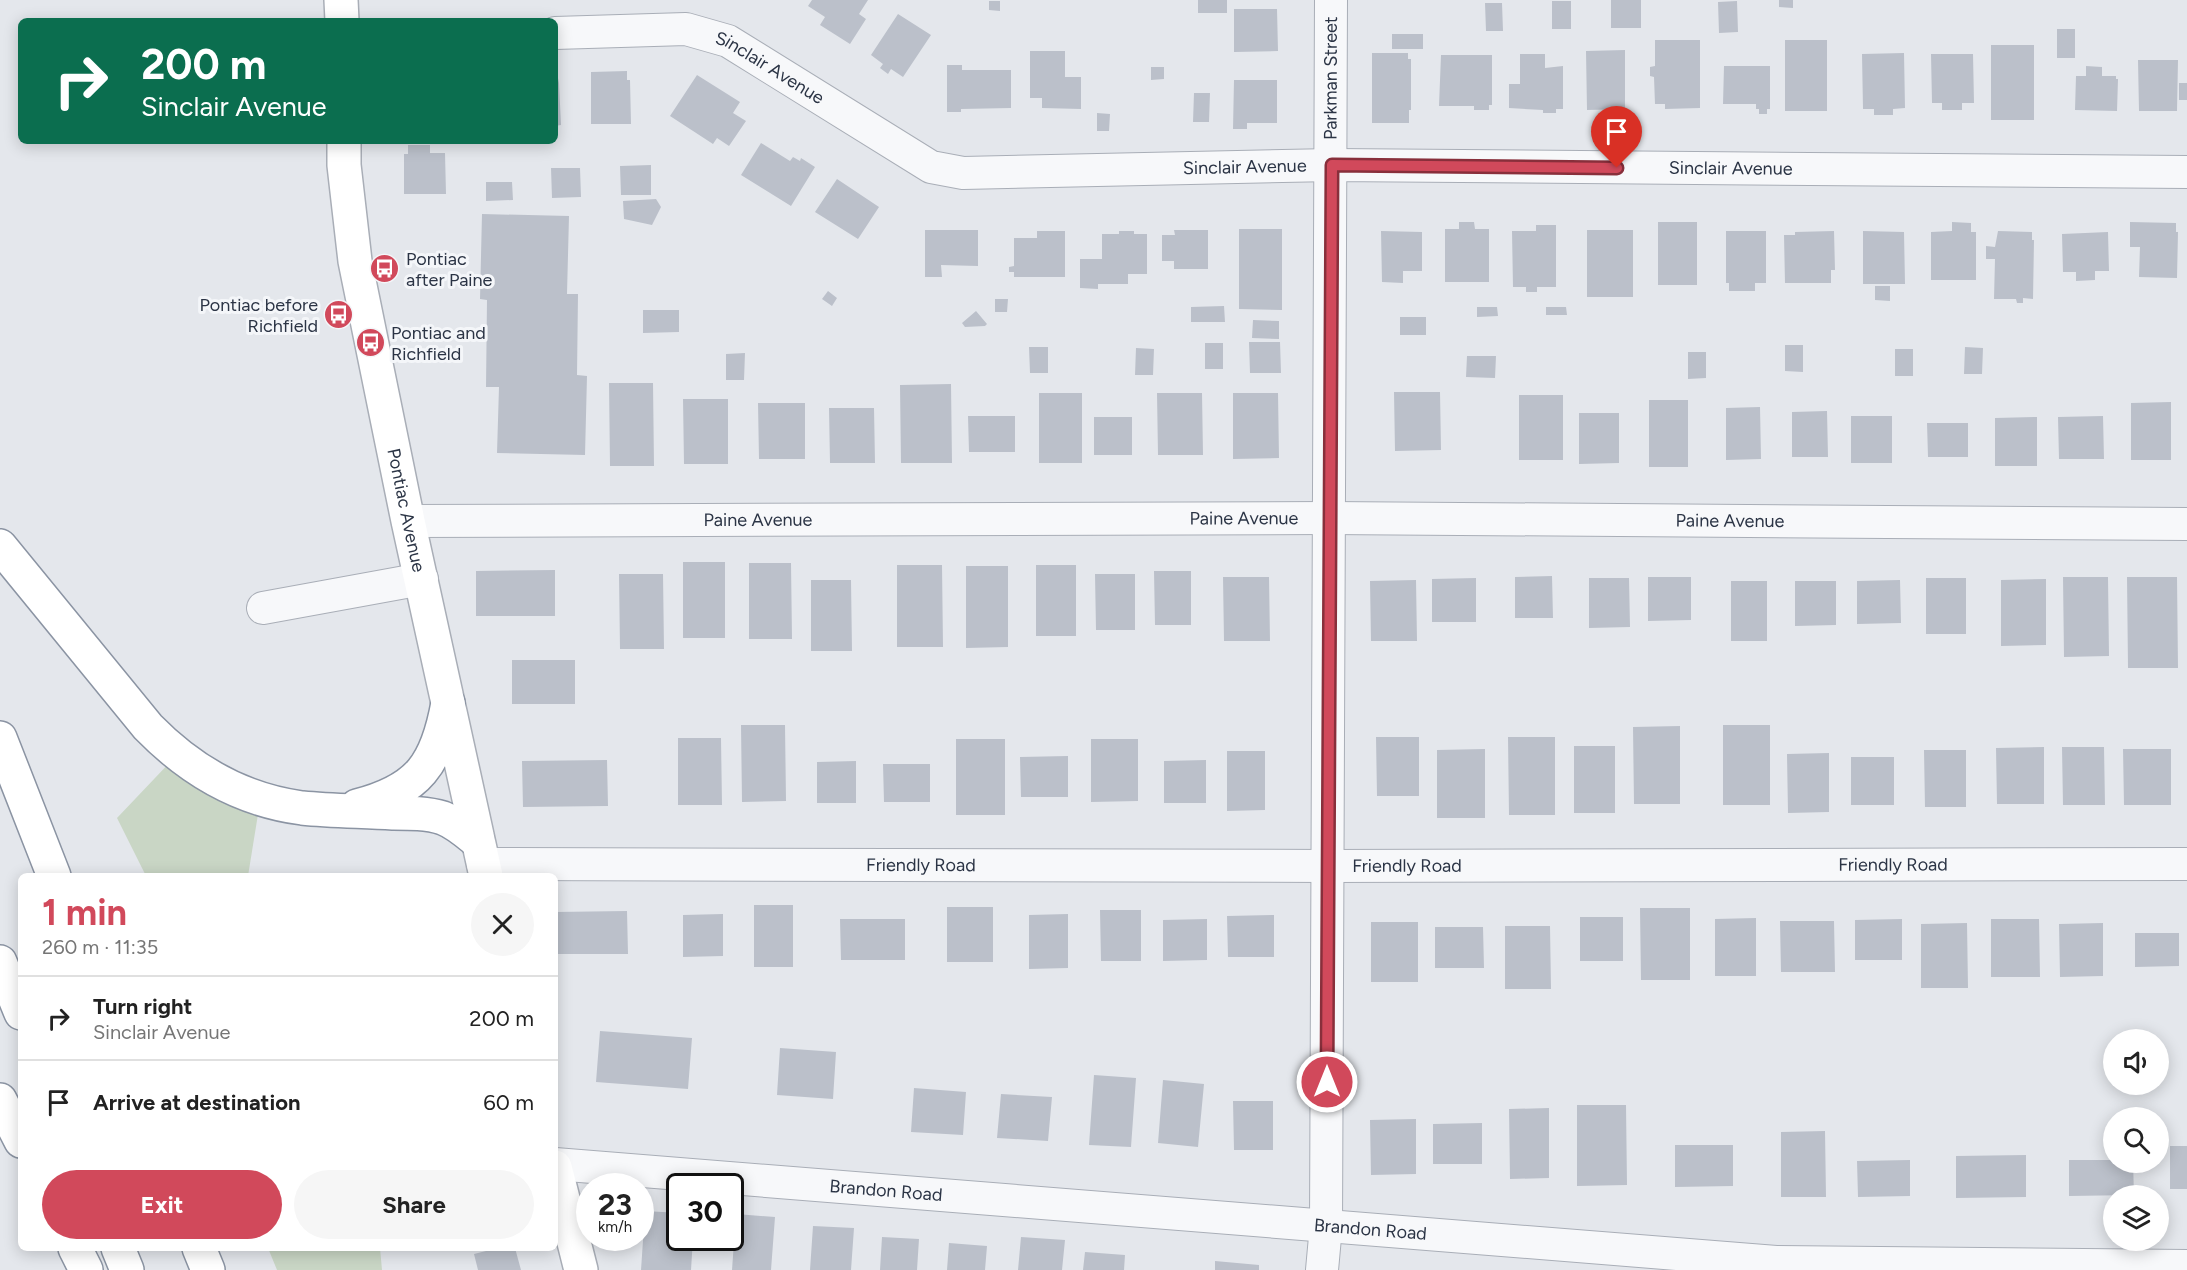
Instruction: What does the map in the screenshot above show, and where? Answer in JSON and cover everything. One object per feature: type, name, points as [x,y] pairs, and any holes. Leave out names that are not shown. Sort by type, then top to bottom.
[{"type":"main road","points":[[341,0],[342,18]]},
{"type":"main road","name":"Pontiac Avenue","points":[[344,144],[344,165],[355,261],[408,521],[482,860]]},
{"type":"main road","points":[[0,546],[128,704],[168,748],[211,779],[256,799],[302,808],[422,814],[442,818],[462,828],[482,860]]},
{"type":"main road","points":[[329,810],[381,800],[413,781],[436,751],[448,703]]},
{"type":"main road","points":[[0,738],[53,873]]},
{"type":"main road","points":[[0,962],[18,1006]]},
{"type":"main road","points":[[0,1100],[18,1135]]},
{"type":"main road","points":[[558,1177],[581,1270]]},
{"type":"main road","points":[[76,1251],[86,1270]]},
{"type":"main road","points":[[119,1251],[127,1270]]},
{"type":"main road","points":[[201,1251],[208,1270]]},
{"type":"street","name":"Parkman Street","points":[[1322,1270],[1326,1226],[1329,866],[1331,0]]},
{"type":"street","name":"Sinclair Avenue","points":[[558,33],[686,29],[728,41],[931,167],[963,173],[1332,165],[2187,172]]},
{"type":"street","name":"Paine Avenue","points":[[408,521],[1329,518],[2187,524]]},
{"type":"street","points":[[263,608],[422,579]]},
{"type":"street","name":"Friendly Road","points":[[482,860],[1329,866],[2187,864]]},
{"type":"street","name":"Brandon Road","points":[[558,1165],[1776,1262],[2187,1266]]},
{"type":"green space","points":[[174,758],[259,808],[248,873],[144,873],[117,818]]},
{"type":"green space","points":[[269,1251],[380,1251],[382,1270],[277,1270]]},
{"type":"building","points":[[812,0],[868,0],[859,14],[866,19],[850,44],[820,25],[825,17],[808,6]]},
{"type":"building","points":[[1198,0],[1227,0],[1227,13],[1198,13]]},
{"type":"building","points":[[1611,0],[1641,0],[1641,28],[1611,28]]},
{"type":"building","points":[[1779,0],[1793,0],[1793,8],[1779,7]]},
{"type":"building","points":[[989,1],[1000,1],[1000,11],[989,10]]},
{"type":"building","points":[[1552,1],[1571,1],[1571,29],[1552,29]]},
{"type":"building","points":[[1737,1],[1738,32],[1719,33],[1718,2]]},
{"type":"building","points":[[1485,3],[1502,3],[1503,31],[1486,31]]},
{"type":"building","points":[[1234,9],[1277,9],[1278,51],[1234,52]]},
{"type":"building","points":[[898,14],[931,35],[903,77],[891,69],[888,74],[880,68],[883,64],[871,55]]},
{"type":"building","points":[[2057,29],[2075,29],[2075,58],[2057,58]]},
{"type":"building","points":[[1392,34],[1423,34],[1423,49],[1392,49]]},
{"type":"building","points":[[1655,40],[1700,40],[1700,108],[1665,109],[1665,104],[1655,104],[1654,77],[1650,76],[1650,67],[1655,66]]},
{"type":"building","points":[[1785,40],[1827,40],[1827,111],[1785,111]]},
{"type":"building","points":[[1991,45],[2034,45],[2034,120],[1991,120]]},
{"type":"building","points":[[1625,50],[1625,109],[1587,110],[1586,51]]},
{"type":"building","points":[[1030,51],[1065,51],[1065,77],[1081,77],[1081,109],[1042,108],[1042,98],[1030,98]]},
{"type":"building","points":[[1372,53],[1408,53],[1408,59],[1411,59],[1409,123],[1372,123]]},
{"type":"building","points":[[1904,53],[1905,108],[1893,109],[1893,115],[1874,115],[1874,109],[1863,109],[1862,54]]},
{"type":"building","points":[[1520,54],[1545,54],[1545,68],[1563,66],[1563,109],[1556,109],[1556,113],[1543,113],[1543,110],[1509,108],[1509,84],[1520,84]]},
{"type":"building","points":[[1931,54],[1973,54],[1974,103],[1962,103],[1962,110],[1942,110],[1942,103],[1932,103]]},
{"type":"building","points":[[1441,55],[1492,55],[1492,105],[1489,105],[1489,110],[1474,110],[1474,106],[1439,106]]},
{"type":"building","points":[[2138,60],[2178,60],[2177,111],[2139,111]]},
{"type":"building","points":[[947,65],[962,65],[962,70],[1011,70],[1011,108],[961,109],[961,112],[947,112]]},
{"type":"building","points":[[1724,66],[1770,66],[1770,109],[1767,109],[1767,114],[1759,114],[1756,104],[1723,104]]},
{"type":"building","points":[[2086,66],[2102,67],[2102,76],[2116,76],[2118,79],[2117,111],[2075,110],[2076,76],[2086,76]]},
{"type":"building","points":[[1151,67],[1164,67],[1164,79],[1151,80]]},
{"type":"building","points":[[627,71],[627,80],[630,80],[631,124],[591,124],[591,72]]},
{"type":"building","points":[[697,75],[740,102],[733,113],[746,121],[729,146],[717,138],[713,144],[670,116]]},
{"type":"building","points":[[558,78],[559,83],[561,125],[558,126]]},
{"type":"building","points":[[1234,80],[1277,80],[1277,123],[1247,123],[1247,129],[1233,129]]},
{"type":"building","points":[[2179,83],[2187,83],[2187,100],[2179,100]]},
{"type":"building","points":[[1194,93],[1210,93],[1209,122],[1193,122]]},
{"type":"building","points":[[1097,113],[1110,114],[1109,131],[1097,131]]},
{"type":"building","points":[[761,143],[790,161],[793,157],[800,161],[801,158],[815,167],[791,206],[741,175]]},
{"type":"building","points":[[408,145],[430,145],[430,153],[445,153],[446,194],[404,194],[404,154],[408,154]]},
{"type":"building","points":[[651,165],[651,195],[621,195],[620,166]]},
{"type":"building","points":[[551,168],[580,168],[581,197],[552,198]]},
{"type":"building","points":[[837,179],[879,207],[858,239],[815,212]]},
{"type":"building","points":[[486,182],[512,182],[513,200],[486,201]]},
{"type":"building","points":[[656,199],[661,207],[652,225],[624,219],[623,201]]},
{"type":"building","points":[[482,214],[569,216],[567,294],[578,294],[577,375],[587,376],[585,455],[497,453],[499,387],[486,387],[487,300],[480,299]]},
{"type":"building","points":[[1459,222],[1474,222],[1475,229],[1489,229],[1489,282],[1445,282],[1445,229],[1459,229]]},
{"type":"building","points":[[1658,222],[1697,222],[1697,285],[1658,285]]},
{"type":"building","points":[[1952,222],[1971,223],[1971,232],[1976,232],[1976,280],[1931,280],[1931,232],[1952,231]]},
{"type":"building","points":[[2130,222],[2176,223],[2176,232],[2178,232],[2177,278],[2139,277],[2140,247],[2130,247]]},
{"type":"building","points":[[1536,225],[1556,225],[1556,287],[1537,287],[1537,292],[1526,292],[1526,287],[1513,287],[1512,231],[1536,231]]},
{"type":"building","points":[[1239,229],[1282,229],[1282,310],[1239,309]]},
{"type":"building","points":[[925,230],[978,230],[978,266],[941,265],[942,277],[925,277]]},
{"type":"building","points":[[1174,230],[1208,230],[1208,269],[1174,269],[1174,261],[1162,261],[1162,235],[1175,235]]},
{"type":"building","points":[[1587,230],[1633,230],[1633,297],[1587,297]]},
{"type":"building","points":[[1037,231],[1065,231],[1065,277],[1014,277],[1014,272],[1009,272],[1009,267],[1014,266],[1014,238],[1037,238]]},
{"type":"building","points":[[1119,231],[1147,234],[1147,274],[1128,274],[1128,284],[1098,284],[1098,289],[1080,288],[1080,259],[1102,259],[1102,234],[1119,234]]},
{"type":"building","points":[[1381,231],[1422,232],[1422,271],[1403,271],[1403,283],[1382,282]]},
{"type":"building","points":[[1726,231],[1766,231],[1766,283],[1755,283],[1755,291],[1729,291],[1729,283],[1726,283]]},
{"type":"building","points":[[1834,231],[1835,270],[1831,270],[1831,283],[1785,283],[1784,235],[1795,235],[1795,232]]},
{"type":"building","points":[[1863,231],[1904,232],[1905,284],[1863,284]]},
{"type":"building","points":[[1998,231],[2032,232],[2032,240],[2034,240],[2033,299],[2023,298],[2023,303],[2017,303],[2016,299],[1994,299],[1995,259],[1986,259],[1986,246],[1995,247]]},
{"type":"building","points":[[2108,232],[2109,271],[2095,271],[2095,280],[2076,281],[2076,272],[2063,272],[2062,234]]},
{"type":"building","points":[[1875,286],[1890,286],[1890,301],[1875,300]]},
{"type":"building","points":[[828,291],[837,298],[832,306],[822,299]]},
{"type":"building","points":[[995,299],[1008,299],[1007,312],[995,312]]},
{"type":"building","points":[[1224,306],[1225,322],[1191,322],[1191,307]]},
{"type":"building","points":[[1477,307],[1497,307],[1498,316],[1477,317]]},
{"type":"building","points":[[1546,307],[1566,307],[1567,315],[1546,315]]},
{"type":"building","points":[[643,310],[679,310],[679,332],[643,333]]},
{"type":"building","points":[[976,311],[987,324],[965,327],[962,323]]},
{"type":"building","points":[[1400,317],[1426,317],[1426,335],[1400,335]]},
{"type":"building","points":[[1253,320],[1279,321],[1279,339],[1252,338]]},
{"type":"building","points":[[1249,342],[1280,342],[1281,373],[1250,373]]},
{"type":"building","points":[[1205,343],[1223,343],[1223,369],[1205,369]]},
{"type":"building","points":[[1785,345],[1803,345],[1803,372],[1785,371]]},
{"type":"building","points":[[1029,347],[1048,347],[1048,373],[1030,373]]},
{"type":"building","points":[[1965,347],[1983,348],[1982,374],[1964,374]]},
{"type":"building","points":[[1136,348],[1154,349],[1153,375],[1135,375]]},
{"type":"building","points":[[1895,349],[1913,349],[1913,376],[1895,376]]},
{"type":"building","points":[[1688,352],[1706,352],[1706,378],[1688,379]]},
{"type":"building","points":[[745,353],[744,380],[726,380],[726,354]]},
{"type":"building","points":[[1467,356],[1496,356],[1495,378],[1466,377]]},
{"type":"building","points":[[609,383],[653,383],[654,466],[610,466]]},
{"type":"building","points":[[951,384],[952,463],[901,463],[900,385]]},
{"type":"building","points":[[1394,392],[1440,392],[1441,450],[1395,451]]},
{"type":"building","points":[[1039,393],[1082,393],[1082,463],[1039,463]]},
{"type":"building","points":[[1157,393],[1202,393],[1203,455],[1158,455]]},
{"type":"building","points":[[1233,393],[1278,393],[1279,458],[1233,459]]},
{"type":"building","points":[[1519,395],[1563,395],[1563,460],[1519,460]]},
{"type":"building","points":[[683,399],[728,399],[728,464],[684,464]]},
{"type":"building","points":[[1649,400],[1688,400],[1688,467],[1649,467]]},
{"type":"building","points":[[2171,402],[2171,460],[2131,460],[2131,403]]},
{"type":"building","points":[[758,403],[805,403],[805,459],[759,459]]},
{"type":"building","points":[[1760,407],[1761,459],[1726,460],[1726,408]]},
{"type":"building","points":[[829,408],[874,408],[875,463],[830,463]]},
{"type":"building","points":[[1827,411],[1828,457],[1792,457],[1792,412]]},
{"type":"building","points":[[1579,413],[1619,413],[1619,463],[1579,464]]},
{"type":"building","points":[[968,416],[1015,416],[1015,452],[969,452]]},
{"type":"building","points":[[1851,416],[1892,416],[1892,463],[1851,463]]},
{"type":"building","points":[[2103,416],[2104,459],[2059,459],[2058,417]]},
{"type":"building","points":[[1094,417],[1132,417],[1132,455],[1094,455]]},
{"type":"building","points":[[2037,417],[2037,466],[1995,466],[1995,418]]},
{"type":"building","points":[[1927,423],[1968,423],[1968,457],[1928,457]]},
{"type":"building","points":[[683,562],[725,562],[725,638],[683,638]]},
{"type":"building","points":[[749,563],[791,563],[792,639],[749,639]]},
{"type":"building","points":[[897,565],[942,565],[943,647],[897,647]]},
{"type":"building","points":[[1036,565],[1076,565],[1076,636],[1036,636]]},
{"type":"building","points":[[966,566],[1008,566],[1008,647],[966,648]]},
{"type":"building","points":[[555,570],[555,616],[476,616],[476,571]]},
{"type":"building","points":[[1154,571],[1191,571],[1191,625],[1155,625]]},
{"type":"building","points":[[619,574],[663,574],[664,649],[620,649]]},
{"type":"building","points":[[1095,574],[1135,574],[1135,630],[1096,630]]},
{"type":"building","points":[[1552,576],[1553,618],[1515,618],[1515,577]]},
{"type":"building","points":[[1223,577],[1269,577],[1270,641],[1224,641]]},
{"type":"building","points":[[1648,577],[1691,577],[1691,620],[1648,621]]},
{"type":"building","points":[[2063,577],[2108,577],[2109,656],[2064,657]]},
{"type":"building","points":[[2127,577],[2177,577],[2178,668],[2128,668]]},
{"type":"building","points":[[1476,578],[1476,622],[1432,622],[1432,579]]},
{"type":"building","points":[[1589,578],[1629,578],[1630,627],[1589,628]]},
{"type":"building","points":[[1926,578],[1966,578],[1966,634],[1926,634]]},
{"type":"building","points":[[2046,579],[2046,645],[2001,646],[2001,580]]},
{"type":"building","points":[[811,580],[851,580],[852,651],[811,651]]},
{"type":"building","points":[[1416,580],[1417,641],[1371,641],[1370,581]]},
{"type":"building","points":[[1900,580],[1901,623],[1857,624],[1857,581]]},
{"type":"building","points":[[1731,581],[1767,581],[1767,641],[1731,641]]},
{"type":"building","points":[[1795,581],[1836,581],[1836,625],[1795,626]]},
{"type":"building","points":[[512,660],[575,660],[575,704],[512,704]]},
{"type":"building","points":[[741,725],[785,725],[786,801],[742,802]]},
{"type":"building","points":[[1723,725],[1770,725],[1770,805],[1723,805]]},
{"type":"building","points":[[1680,726],[1680,804],[1634,804],[1633,727]]},
{"type":"building","points":[[1376,737],[1419,737],[1419,796],[1377,796]]},
{"type":"building","points":[[1508,737],[1555,737],[1555,815],[1509,815]]},
{"type":"building","points":[[678,738],[721,738],[722,805],[678,805]]},
{"type":"building","points":[[956,739],[1005,739],[1005,815],[956,815]]},
{"type":"building","points":[[1091,739],[1138,739],[1138,801],[1091,802]]},
{"type":"building","points":[[1574,746],[1615,746],[1615,813],[1574,813]]},
{"type":"building","points":[[2044,747],[2044,804],[1997,804],[1996,748]]},
{"type":"building","points":[[2062,747],[2104,747],[2105,805],[2063,805]]},
{"type":"building","points":[[1485,749],[1485,818],[1437,818],[1437,750]]},
{"type":"building","points":[[2123,749],[2171,749],[2171,805],[2124,805]]},
{"type":"building","points":[[1924,750],[1966,750],[1966,807],[1925,807]]},
{"type":"building","points":[[1227,751],[1265,751],[1265,810],[1227,811]]},
{"type":"building","points":[[1829,753],[1829,812],[1788,813],[1787,754]]},
{"type":"building","points":[[1068,756],[1068,797],[1021,797],[1020,757]]},
{"type":"building","points":[[1851,757],[1894,757],[1894,805],[1851,805]]},
{"type":"building","points":[[607,760],[608,806],[523,807],[522,761]]},
{"type":"building","points":[[1206,760],[1206,803],[1164,803],[1164,761]]},
{"type":"building","points":[[856,761],[856,803],[817,803],[817,762]]},
{"type":"building","points":[[883,764],[930,764],[930,802],[884,802]]},
{"type":"building","points":[[754,905],[793,905],[793,967],[754,967]]},
{"type":"building","points":[[947,907],[993,907],[993,962],[947,962]]},
{"type":"building","points":[[1640,908],[1690,908],[1690,980],[1641,980]]},
{"type":"building","points":[[1100,910],[1141,910],[1141,961],[1101,961]]},
{"type":"building","points":[[627,911],[628,954],[558,954],[558,912]]},
{"type":"building","points":[[723,914],[723,956],[683,957],[683,915]]},
{"type":"building","points":[[1068,914],[1068,968],[1029,969],[1029,915]]},
{"type":"building","points":[[1274,915],[1274,957],[1228,957],[1227,916]]},
{"type":"building","points":[[1580,917],[1623,917],[1623,961],[1580,961]]},
{"type":"building","points":[[1756,918],[1756,976],[1715,976],[1715,919]]},
{"type":"building","points":[[840,919],[905,919],[905,960],[841,960]]},
{"type":"building","points":[[1207,919],[1207,960],[1163,961],[1163,920]]},
{"type":"building","points":[[1902,919],[1902,960],[1855,960],[1855,920]]},
{"type":"building","points":[[1991,919],[2039,919],[2040,977],[1991,977]]},
{"type":"building","points":[[1780,921],[1834,921],[1835,972],[1781,972]]},
{"type":"building","points":[[1371,922],[1418,922],[1418,982],[1371,982]]},
{"type":"building","points":[[1967,923],[1968,988],[1921,988],[1921,924]]},
{"type":"building","points":[[2103,923],[2103,976],[2060,977],[2059,924]]},
{"type":"building","points":[[1505,926],[1550,926],[1551,989],[1505,989]]},
{"type":"building","points":[[1435,927],[1483,927],[1484,968],[1435,968]]},
{"type":"building","points":[[2135,933],[2179,933],[2179,966],[2135,967]]},
{"type":"building","points":[[600,1031],[692,1038],[688,1089],[596,1082]]},
{"type":"building","points":[[780,1048],[836,1052],[833,1099],[777,1095]]},
{"type":"building","points":[[1094,1075],[1136,1078],[1131,1147],[1089,1145]]},
{"type":"building","points":[[1163,1080],[1204,1084],[1198,1147],[1158,1143]]},
{"type":"building","points":[[914,1088],[966,1092],[963,1135],[911,1132]]},
{"type":"building","points":[[1001,1094],[1052,1097],[1048,1141],[997,1138]]},
{"type":"building","points":[[1233,1101],[1273,1101],[1273,1150],[1234,1150]]},
{"type":"building","points":[[1577,1105],[1626,1105],[1627,1185],[1577,1186]]},
{"type":"building","points":[[1549,1108],[1549,1178],[1510,1179],[1509,1109]]},
{"type":"building","points":[[1416,1119],[1416,1174],[1371,1175],[1370,1120]]},
{"type":"building","points":[[1482,1123],[1482,1164],[1433,1164],[1433,1124]]},
{"type":"building","points":[[1825,1131],[1826,1197],[1781,1197],[1781,1132]]},
{"type":"building","points":[[1675,1145],[1733,1145],[1733,1186],[1675,1187]]},
{"type":"building","points":[[2170,1146],[2187,1146],[2187,1189],[2170,1189]]},
{"type":"building","points":[[2026,1155],[2026,1197],[1956,1198],[1956,1156]]},
{"type":"building","points":[[1910,1160],[1910,1196],[1858,1197],[1857,1161]]},
{"type":"building","points":[[2069,1160],[2103,1160],[2103,1173],[2133,1173],[2134,1185],[2103,1185],[2103,1195],[2069,1196]]},
{"type":"building","points":[[654,1212],[666,1212],[666,1251],[692,1251],[691,1270],[641,1270],[642,1251],[654,1251]]},
{"type":"building","points":[[744,1215],[775,1217],[771,1270],[732,1270],[733,1251],[744,1251]]},
{"type":"building","points":[[813,1226],[854,1228],[851,1270],[810,1270]]},
{"type":"building","points":[[882,1237],[919,1239],[917,1270],[880,1270]]},
{"type":"building","points":[[1021,1237],[1065,1240],[1062,1270],[1018,1270]]},
{"type":"building","points":[[949,1243],[987,1246],[985,1270],[947,1270]]},
{"type":"building","points":[[486,1251],[516,1251],[521,1270],[478,1270],[474,1254]]},
{"type":"building","points":[[1085,1252],[1125,1255],[1124,1270],[1083,1270]]},
{"type":"building","points":[[1215,1261],[1259,1265],[1259,1270],[1215,1270]]},
{"type":"place","name":"Pontiac after Paine","points":[[385,269]]},
{"type":"place","name":"Pontiac before Richfield","points":[[339,315]]},
{"type":"place","name":"Pontiac and Richfield","points":[[370,343]]},
{"type":"route","points":[[1327,1082],[1332,165],[1617,168]]}]
